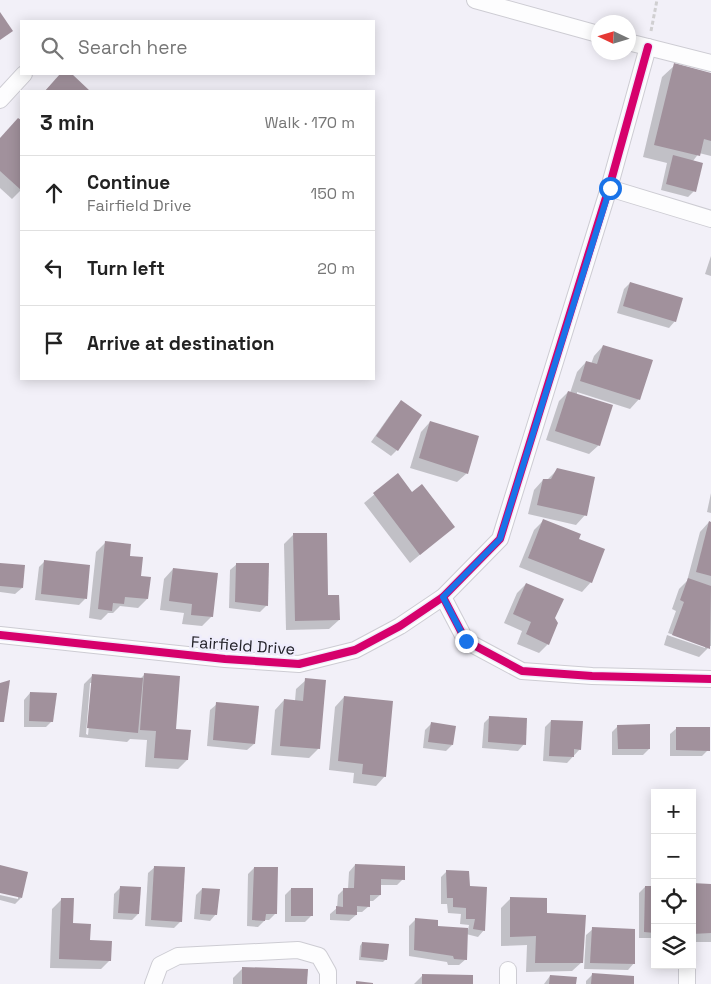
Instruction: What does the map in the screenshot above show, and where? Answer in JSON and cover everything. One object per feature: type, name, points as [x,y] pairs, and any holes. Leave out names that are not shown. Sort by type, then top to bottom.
[{"type":"street","points":[[475,0],[591,32]]},
{"type":"street","points":[[636,44],[711,63]]},
{"type":"street","name":"Fairfield Drive","points":[[0,635],[225,659],[299,664],[356,650],[400,626],[443,597],[500,539],[610,188],[648,47]]},
{"type":"street","points":[[0,100],[23,75]]},
{"type":"street","points":[[610,188],[711,219]]},
{"type":"street","points":[[443,597],[466,641],[522,671],[592,676],[711,679]]},
{"type":"street","points":[[153,984],[160,965],[178,956],[298,950],[319,956],[328,972],[328,984]]},
{"type":"street","points":[[687,969],[687,984]]},
{"type":"path","points":[[648,47],[657,0]]},
{"type":"building","points":[[0,12],[13,31],[0,40]]},
{"type":"building","points":[[674,63],[711,73],[711,141],[704,139],[700,156],[654,145]]},
{"type":"building","points":[[59,75],[73,75],[89,90],[46,90]]},
{"type":"building","points":[[18,118],[20,119],[20,189],[0,171],[0,138]]},
{"type":"building","points":[[673,155],[703,163],[696,192],[666,184]]},
{"type":"building","points":[[630,282],[683,298],[676,322],[623,306]]},
{"type":"building","points":[[603,345],[653,360],[640,400],[580,381],[586,361],[597,364]]},
{"type":"building","points":[[568,391],[613,405],[600,446],[555,431]]},
{"type":"building","points":[[401,400],[422,415],[398,451],[376,436]]},
{"type":"building","points":[[430,421],[479,436],[468,474],[419,458]]},
{"type":"building","points":[[557,468],[595,477],[587,516],[537,505],[543,479],[551,479]]},
{"type":"building","points":[[398,473],[412,492],[422,484],[455,527],[420,555],[373,493]]},
{"type":"building","points":[[543,519],[581,534],[579,539],[605,549],[592,583],[528,558]]},
{"type":"building","points":[[709,521],[711,522],[711,576],[696,572]]},
{"type":"building","points":[[293,533],[327,533],[328,595],[339,595],[340,620],[295,621]]},
{"type":"building","points":[[105,541],[131,544],[130,556],[143,557],[141,576],[151,577],[148,599],[125,597],[124,604],[113,603],[112,611],[98,609]]},
{"type":"building","points":[[44,560],[90,565],[87,599],[41,594]]},
{"type":"building","points":[[0,563],[25,565],[23,588],[0,586]]},
{"type":"building","points":[[236,563],[269,563],[268,606],[235,602]]},
{"type":"building","points":[[173,568],[218,573],[213,617],[191,615],[192,604],[169,601]]},
{"type":"building","points":[[688,578],[711,586],[710,649],[672,635],[684,602],[680,600]]},
{"type":"building","points":[[526,583],[564,599],[555,618],[558,623],[549,645],[526,634],[531,622],[513,614]]},
{"type":"building","points":[[144,673],[180,676],[176,729],[191,730],[188,760],[154,758],[156,731],[140,730]]},
{"type":"building","points":[[92,674],[143,678],[138,733],[87,728]]},
{"type":"building","points":[[305,678],[326,680],[320,749],[280,746],[284,699],[303,701]]},
{"type":"building","points":[[10,680],[4,722],[0,722],[0,683]]},
{"type":"building","points":[[30,692],[57,693],[53,722],[29,721]]},
{"type":"building","points":[[344,696],[393,701],[386,777],[362,774],[363,764],[338,761]]},
{"type":"building","points":[[216,702],[259,706],[255,744],[213,740]]},
{"type":"building","points":[[489,716],[527,718],[526,745],[488,742]]},
{"type":"building","points":[[551,720],[583,721],[581,750],[574,749],[574,757],[549,756]]},
{"type":"building","points":[[431,722],[456,726],[453,745],[428,742]]},
{"type":"building","points":[[650,724],[650,749],[618,749],[617,725]]},
{"type":"building","points":[[676,727],[710,727],[710,751],[676,750]]},
{"type":"building","points":[[355,864],[405,866],[405,880],[381,879],[381,895],[370,895],[370,907],[357,906],[357,915],[336,914],[336,906],[343,907],[343,888],[354,888]]},
{"type":"building","points":[[0,865],[28,872],[22,898],[0,893]]},
{"type":"building","points":[[154,866],[185,867],[182,922],[151,920]]},
{"type":"building","points":[[254,867],[278,867],[277,914],[266,914],[265,921],[252,920]]},
{"type":"building","points":[[446,870],[469,871],[470,886],[487,887],[485,931],[473,929],[475,919],[466,919],[466,908],[453,907],[453,898],[447,898]]},
{"type":"building","points":[[696,883],[711,884],[711,933],[696,934]]},
{"type":"building","points":[[120,886],[141,887],[139,914],[118,913]]},
{"type":"building","points":[[645,886],[651,886],[651,933],[644,932]]},
{"type":"building","points":[[202,888],[220,889],[217,915],[200,914]]},
{"type":"building","points":[[291,888],[313,888],[313,916],[291,916]]},
{"type":"building","points":[[510,897],[547,898],[547,913],[586,915],[583,963],[535,963],[536,936],[510,937]]},
{"type":"building","points":[[61,898],[74,898],[73,923],[91,924],[90,940],[112,941],[111,961],[59,959]]},
{"type":"building","points":[[415,918],[438,920],[438,926],[468,928],[467,960],[414,950]]},
{"type":"building","points":[[592,927],[635,929],[635,964],[590,963]]},
{"type":"building","points":[[362,942],[389,944],[387,960],[361,957]]},
{"type":"building","points":[[242,967],[308,969],[307,984],[242,984]]},
{"type":"building","points":[[592,973],[634,976],[634,984],[591,984]]},
{"type":"building","points":[[422,974],[473,975],[473,984],[422,984]]},
{"type":"building","points":[[550,975],[577,977],[576,984],[549,984]]},
{"type":"building","points":[[356,981],[373,983],[373,984],[356,984]]},
{"type":"cycle path","points":[[0,635],[225,659],[299,664],[355,650],[400,626],[443,597],[500,539],[609,188],[648,47]]},
{"type":"cycle path","points":[[443,597],[466,641],[522,671],[592,676],[711,679]]},
{"type":"route","points":[[466,641],[443,597],[500,539],[610,188]]}]
